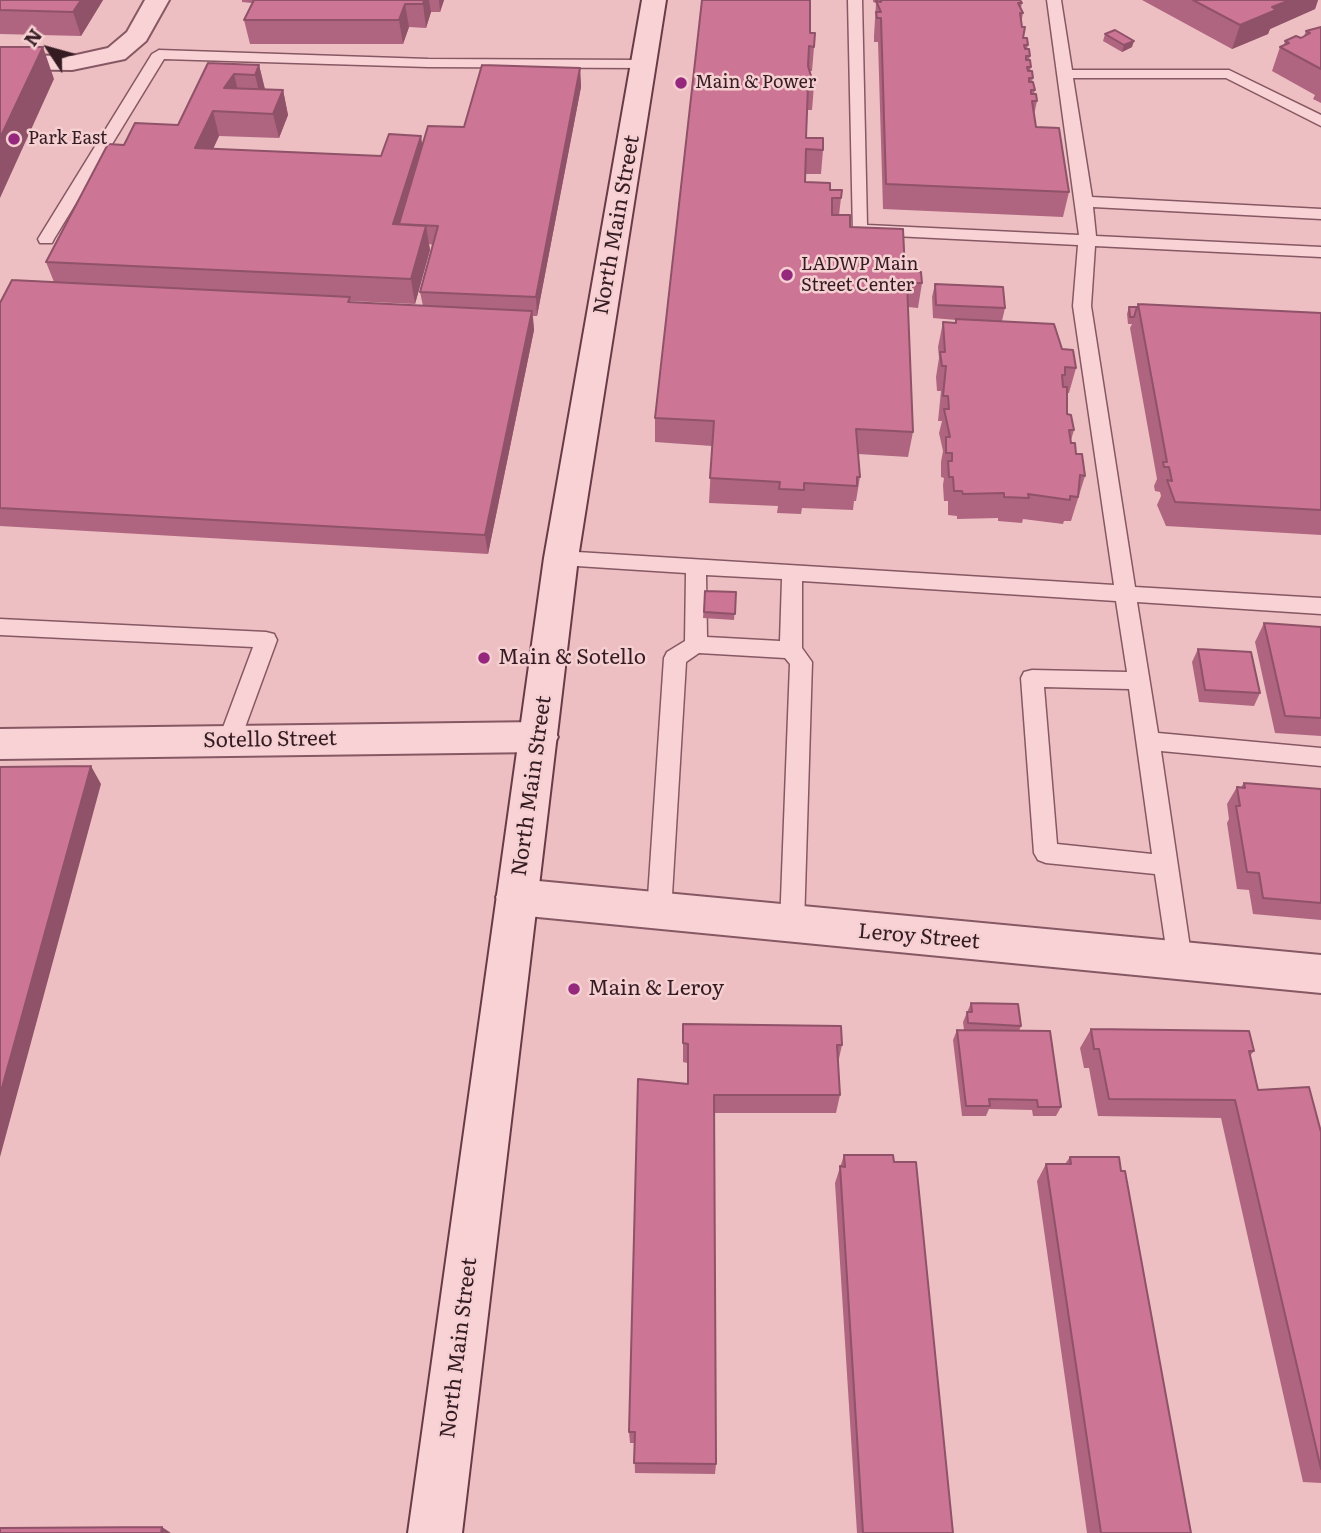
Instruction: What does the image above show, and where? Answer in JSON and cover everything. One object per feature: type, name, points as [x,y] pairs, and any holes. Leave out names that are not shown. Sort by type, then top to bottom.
[{"type":"main road","points":[[0,62],[72,63],[116,54],[137,36],[157,0]]},
{"type":"main road","name":"North Main Street","points":[[435,1533],[561,558],[654,0]]},
{"type":"main road","name":"Sotello Street","points":[[0,744],[539,737]]},
{"type":"main road","name":"Leroy Street","points":[[517,897],[1321,974]]},
{"type":"lane","points":[[855,0],[859,230],[1321,252]]},
{"type":"lane","points":[[1054,0],[1084,202],[1087,240],[1082,306],[1128,594],[1164,865],[1180,961]]},
{"type":"lane","points":[[46,239],[159,54],[428,63],[644,64]]},
{"type":"lane","points":[[1065,74],[1228,74],[1321,121]]},
{"type":"lane","points":[[1084,202],[1321,214]]},
{"type":"lane","points":[[561,558],[1321,606]]},
{"type":"lane","points":[[695,645],[696,567]]},
{"type":"lane","points":[[792,573],[796,656],[792,925]]},
{"type":"lane","points":[[0,627],[266,640],[229,741]]},
{"type":"lane","points":[[659,912],[675,658],[695,645],[796,656]]},
{"type":"lane","points":[[1139,681],[1032,678],[1046,853],[1164,865]]},
{"type":"lane","points":[[1147,741],[1321,757]]},
{"type":"building","points":[[0,0],[81,0],[73,12],[0,10]]},
{"type":"building","points":[[254,0],[424,0],[423,4],[405,4],[399,20],[244,20]]},
{"type":"building","name":"LADWP Main Street Center","points":[[702,0],[810,0],[810,33],[815,33],[814,47],[809,46],[808,66],[814,86],[808,86],[806,138],[823,138],[823,150],[806,149],[805,182],[830,183],[830,190],[842,190],[841,198],[832,198],[832,215],[850,215],[850,227],[903,229],[905,271],[921,272],[922,283],[907,283],[913,432],[856,429],[860,477],[857,477],[857,486],[804,483],[804,490],[779,489],[780,482],[710,478],[714,421],[655,418]]},
{"type":"building","points":[[1020,0],[1022,3],[1018,3],[1023,13],[1020,13],[1022,27],[1025,27],[1023,38],[1027,38],[1028,45],[1024,45],[1025,49],[1029,49],[1030,56],[1026,56],[1026,60],[1030,60],[1031,67],[1027,67],[1028,71],[1032,71],[1033,78],[1029,78],[1029,82],[1033,82],[1035,90],[1031,90],[1031,94],[1036,94],[1037,101],[1032,101],[1036,127],[1059,128],[1069,192],[886,184],[881,18],[877,18],[876,12],[881,12],[876,1]]},
{"type":"building","points":[[1193,0],[1290,0],[1272,7],[1276,10],[1240,25]]},
{"type":"building","points":[[1321,27],[1321,69],[1280,47],[1289,43],[1285,41],[1296,36],[1301,38],[1310,33],[1306,31]]},
{"type":"building","points":[[1115,30],[1134,41],[1124,45],[1105,34]]},
{"type":"building","points":[[0,47],[43,47],[0,138]]},
{"type":"building","points":[[208,63],[259,65],[255,75],[234,74],[224,88],[283,90],[273,114],[213,111],[195,148],[381,156],[389,134],[421,136],[393,224],[426,226],[411,279],[46,262],[108,144],[124,145],[135,123],[178,125]]},
{"type":"building","points":[[482,65],[580,68],[536,297],[420,292],[438,226],[399,224],[428,126],[464,127]]},
{"type":"building","points":[[12,280],[350,297],[348,302],[532,311],[485,535],[0,508],[0,303]]},
{"type":"building","points":[[935,284],[1003,287],[1005,308],[936,305]]},
{"type":"building","points":[[1138,304],[1321,313],[1321,510],[1175,502],[1167,480],[1172,481],[1169,467],[1164,467],[1163,462],[1167,462]]},
{"type":"building","points":[[1129,307],[1137,307],[1134,317],[1130,317]]},
{"type":"building","points":[[956,319],[1054,324],[1062,349],[1073,350],[1076,368],[1065,367],[1065,375],[1062,375],[1063,387],[1067,387],[1067,414],[1071,415],[1074,430],[1069,430],[1071,443],[1075,443],[1076,454],[1082,454],[1085,476],[1080,475],[1078,497],[1070,496],[1070,500],[1028,494],[1029,498],[1004,497],[1004,493],[963,494],[962,491],[954,491],[953,477],[949,477],[948,461],[952,461],[952,453],[946,453],[946,437],[950,437],[944,409],[949,409],[948,396],[943,396],[946,366],[942,366],[940,352],[945,352],[943,322],[956,323]]},
{"type":"building","points":[[705,591],[736,592],[735,614],[704,612]]},
{"type":"building","points":[[1264,623],[1321,627],[1321,718],[1285,716]]},
{"type":"building","points":[[1198,649],[1251,652],[1260,693],[1205,690]]},
{"type":"building","points":[[91,766],[0,1095],[0,767]]},
{"type":"building","points":[[1244,783],[1321,789],[1321,903],[1263,898],[1259,873],[1247,872],[1236,806],[1240,806],[1237,787],[1245,788]]},
{"type":"building","points":[[971,1003],[1018,1004],[1021,1026],[968,1023],[967,1012],[972,1012]]},
{"type":"building","points":[[683,1024],[841,1026],[842,1045],[837,1045],[840,1095],[714,1095],[716,1464],[634,1463],[635,1432],[629,1432],[638,1079],[688,1084],[688,1044],[683,1043]]},
{"type":"building","points":[[1091,1029],[1249,1031],[1254,1051],[1249,1051],[1258,1090],[1309,1087],[1321,1132],[1321,1469],[1235,1100],[1109,1099],[1099,1049],[1094,1049]]},
{"type":"building","points":[[957,1030],[1050,1031],[1061,1107],[1038,1107],[1037,1100],[989,1099],[990,1106],[966,1106]]},
{"type":"building","points":[[844,1155],[893,1155],[894,1162],[916,1162],[953,1533],[863,1533],[840,1166],[845,1167]]},
{"type":"building","points":[[1070,1157],[1119,1157],[1121,1171],[1125,1171],[1191,1533],[1101,1533],[1046,1164],[1071,1164]]},
{"type":"building","points":[[162,1527],[161,1533],[0,1533],[0,1528]]},
{"type":"place","name":"Main & Power","points":[[681,83]]},
{"type":"place","name":"Park East","points":[[14,139]]},
{"type":"place","name":"LADWP Main Street Center","points":[[787,275]]},
{"type":"place","name":"Main & Sotello","points":[[484,658]]},
{"type":"place","name":"Main & Leroy","points":[[574,989]]}]
